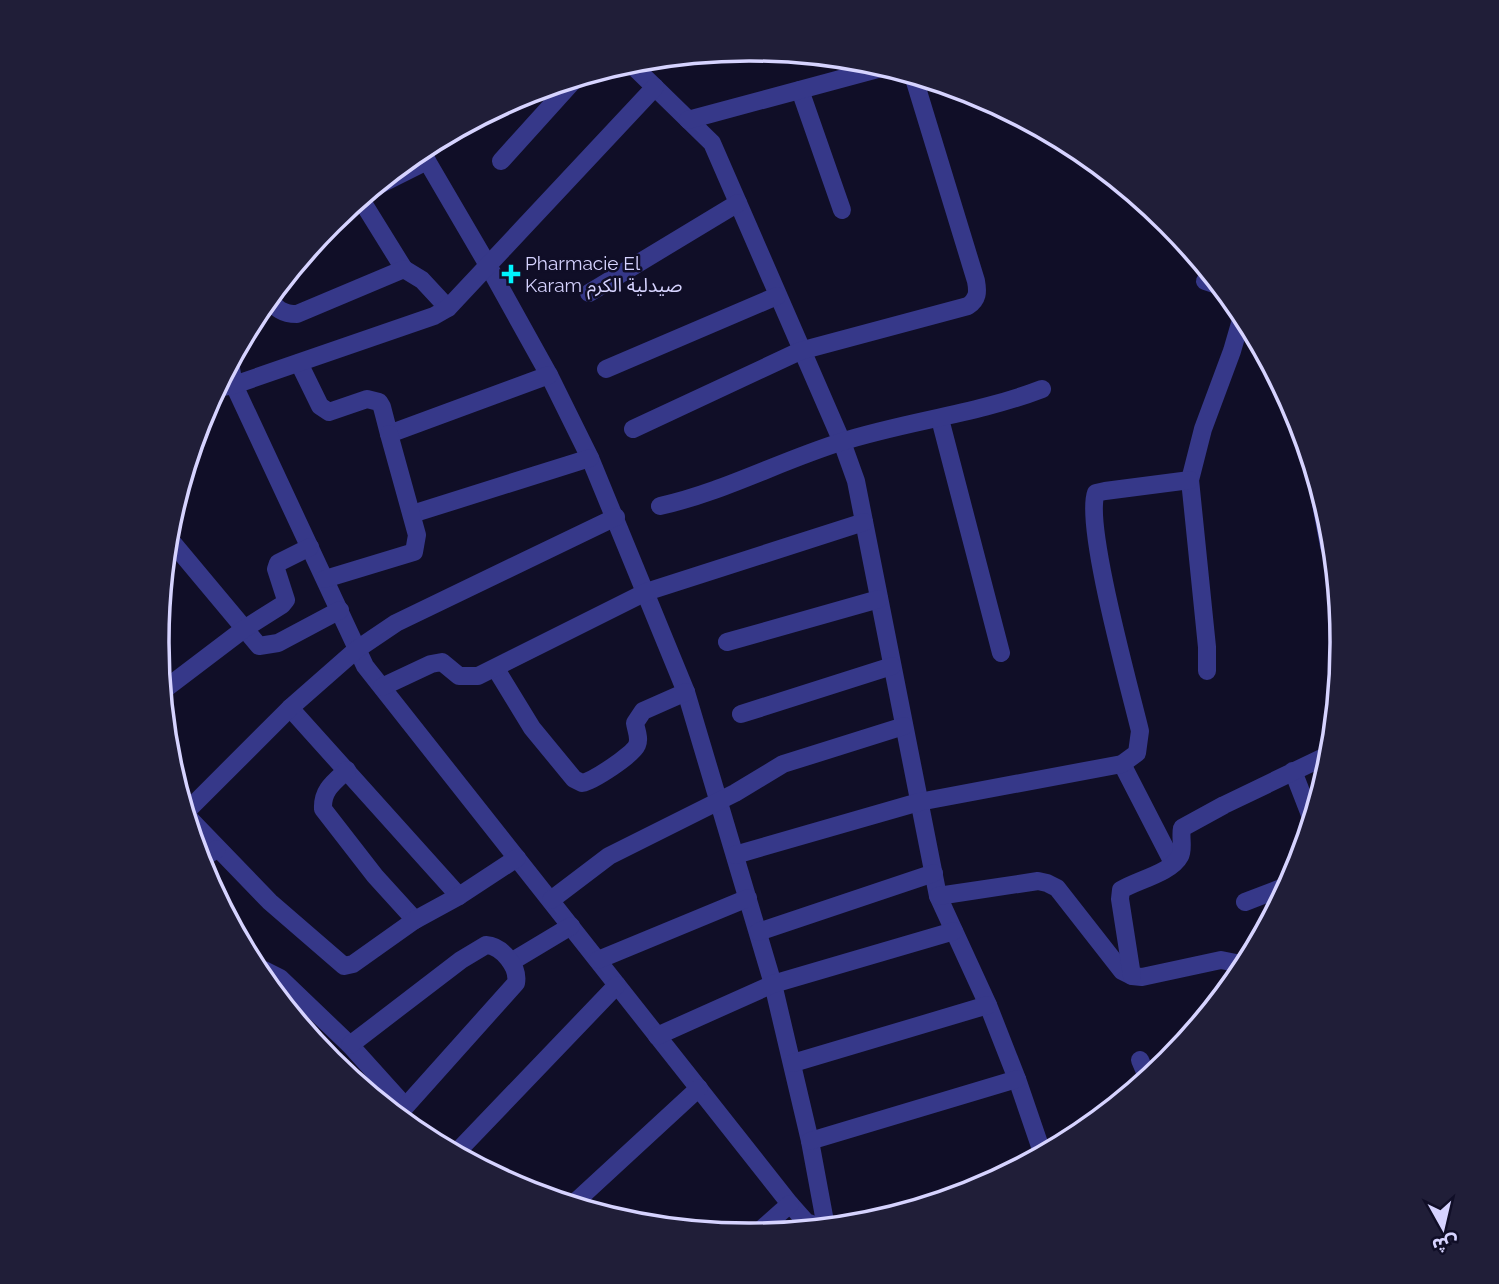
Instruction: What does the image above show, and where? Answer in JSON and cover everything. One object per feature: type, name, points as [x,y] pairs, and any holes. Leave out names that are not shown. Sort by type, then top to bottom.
[{"type":"street","points":[[639,72],[712,143],[800,351],[842,442],[856,481],[938,896],[988,1005],[1040,1145]]},
{"type":"street","points":[[688,120],[864,72]]},
{"type":"street","points":[[633,429],[800,351],[975,302],[978,291],[976,281],[916,86]]},
{"type":"street","points":[[229,386],[434,316],[448,308],[655,87]]},
{"type":"street","points":[[800,90],[842,210]]},
{"type":"street","points":[[501,161],[563,92]]},
{"type":"street","points":[[426,160],[549,375],[590,458],[686,692],[773,984],[810,1140],[823,1218]]},
{"type":"street","points":[[589,293],[738,203]]},
{"type":"street","points":[[365,207],[404,269],[422,280],[448,308]]},
{"type":"street","points":[[276,307],[285,314],[297,314],[404,269]]},
{"type":"street","points":[[606,369],[777,296]]},
{"type":"street","points":[[1207,671],[1207,647],[1190,480],[1203,429],[1238,329]]},
{"type":"street","points":[[299,363],[324,410],[329,412],[367,400],[379,401],[417,535],[414,552],[325,579]]},
{"type":"street","points":[[389,434],[549,375]]},
{"type":"street","points":[[233,378],[356,650],[382,687],[804,1220]]},
{"type":"street","points":[[660,506],[699,495],[842,442],[940,419],[1042,388]]},
{"type":"street","points":[[940,419],[1001,653]]},
{"type":"street","points":[[412,514],[590,458]]},
{"type":"street","points":[[735,855],[919,802],[1122,764],[1137,753],[1140,731],[1104,577],[1093,512],[1094,499],[1096,493],[1105,491],[1190,480]]},
{"type":"street","points":[[193,805],[290,708],[356,650],[397,623],[616,517]]},
{"type":"street","points":[[382,687],[442,662],[460,677],[478,676],[646,592],[864,522]]},
{"type":"street","points":[[171,685],[244,629],[282,605],[286,600],[276,569],[278,563],[310,547]]},
{"type":"street","points":[[176,553],[259,646],[278,643],[340,610]]},
{"type":"street","points":[[727,642],[879,598]]},
{"type":"street","points":[[741,714],[892,666]]},
{"type":"street","points":[[496,669],[532,728],[574,779],[582,783],[634,750],[638,739],[635,723],[643,711],[686,692]]},
{"type":"street","points":[[290,708],[459,896]]},
{"type":"street","points":[[551,900],[609,856],[783,765],[904,726]]},
{"type":"street","points":[[1132,976],[1120,899],[1121,890],[1173,863],[1182,852],[1182,828],[1203,815],[1318,760]]},
{"type":"street","points":[[1122,764],[1173,863]]},
{"type":"street","points":[[347,770],[325,791],[323,809],[375,876],[415,920]]},
{"type":"street","points":[[1293,771],[1306,805]]},
{"type":"street","points":[[201,831],[270,902],[344,966],[353,964],[415,920],[459,896],[517,858]]},
{"type":"street","points":[[209,854],[217,849]]},
{"type":"street","points":[[758,932],[933,873]]},
{"type":"street","points":[[938,896],[1038,881],[1047,883],[1057,888],[1122,971],[1132,976],[1142,977],[1221,960],[1233,963]]},
{"type":"street","points":[[1245,902],[1274,890]]},
{"type":"street","points":[[598,960],[748,898]]},
{"type":"street","points":[[511,962],[571,926]]},
{"type":"street","points":[[657,1036],[773,984],[954,931]]},
{"type":"street","points":[[351,1045],[461,960],[486,945],[497,947],[511,962],[517,975],[516,983],[403,1108]]},
{"type":"street","points":[[274,975],[351,1045],[393,1101]]},
{"type":"street","points":[[462,1147],[617,985]]},
{"type":"street","points":[[793,1063],[988,1005]]},
{"type":"street","points":[[1140,1060],[1144,1068]]},
{"type":"street","points":[[810,1140],[1017,1079]]},
{"type":"street","points":[[580,1197],[699,1088]]},
{"type":"street","points":[[769,1222],[790,1204]]},
{"type":"place","name":"Pharmacie El Karam صيدلية الكرم","points":[[511,274]]}]
